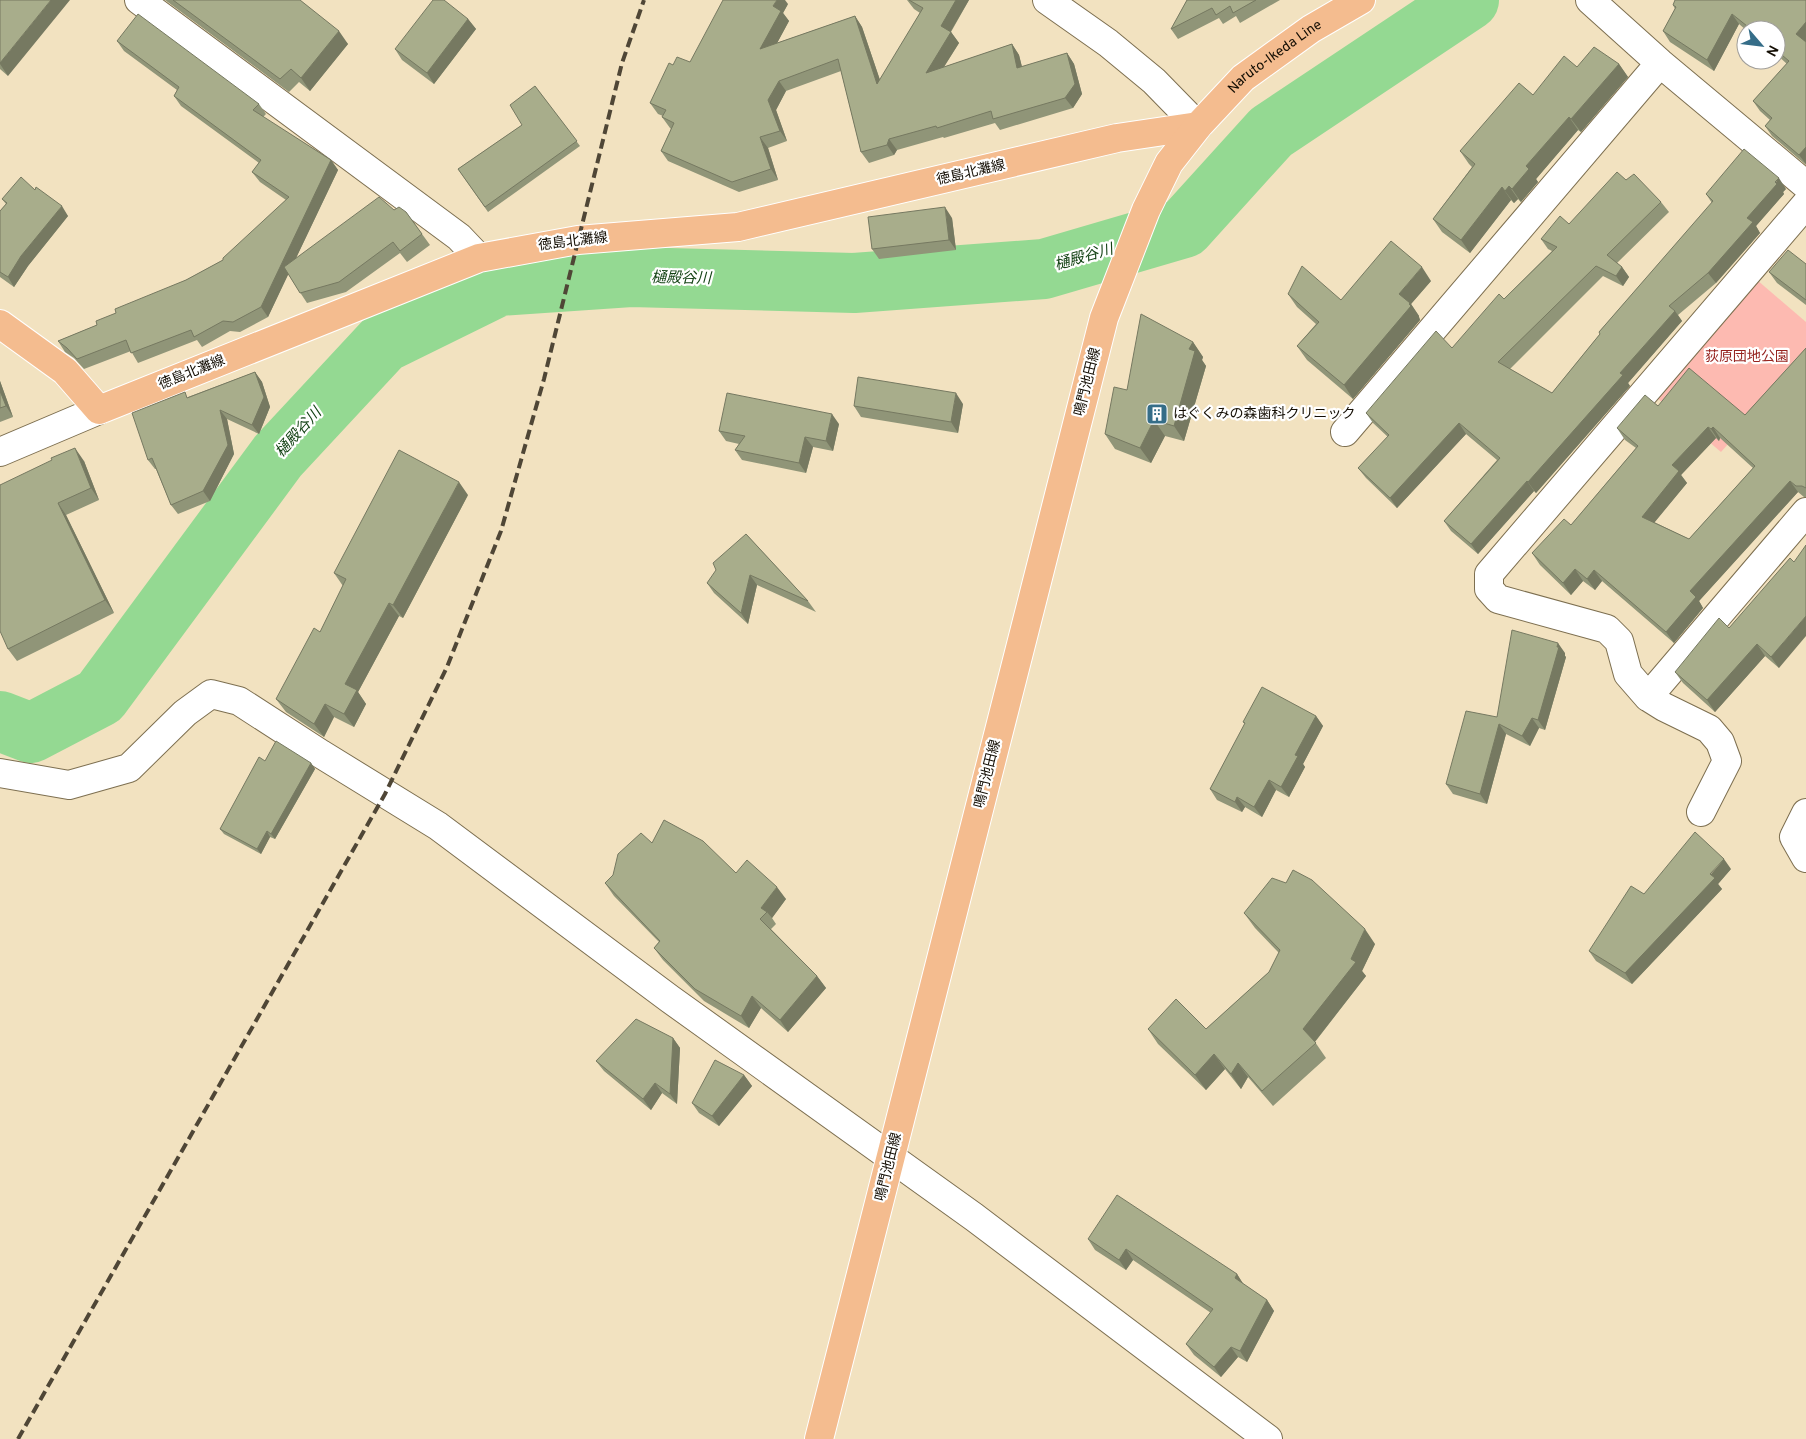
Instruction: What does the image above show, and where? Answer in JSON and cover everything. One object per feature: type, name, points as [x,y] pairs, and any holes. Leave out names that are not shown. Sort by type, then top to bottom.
[{"type":"main road","name":"Naruto-Ikeda Line","points":[[1198,126],[1242,78],[1311,29],[1361,0]]},
{"type":"main road","name":"徳島北灘線","points":[[100,410],[479,258],[578,240],[738,227],[1118,138],[1198,126]]},
{"type":"main road","name":"鳴門池田線","points":[[819,1439],[1104,318],[1146,210],[1169,163],[1198,126]]},
{"type":"main road","points":[[0,324],[65,371],[100,410]]},
{"type":"street","points":[[139,0],[459,237],[479,258]]},
{"type":"street","points":[[1047,0],[1108,43],[1154,81],[1198,126]]},
{"type":"street","points":[[1591,1],[1660,63],[1806,185]]},
{"type":"street","points":[[1345,432],[1660,63]]},
{"type":"street","points":[[1701,812],[1727,761],[1720,742],[1709,729],[1648,697],[1628,674],[1619,641],[1607,629],[1498,599],[1489,589],[1489,574],[1806,204]]},
{"type":"street","points":[[0,452],[100,410]]},
{"type":"street","points":[[1648,697],[1806,512]]},
{"type":"street","points":[[0,773],[70,785],[128,768],[185,713],[211,694],[239,701],[438,826],[670,999],[891,1156],[1268,1439]]},
{"type":"street","points":[[1806,813],[1794,837],[1806,858]]},
{"type":"green space","name":"荻原団地公園","points":[[1757,280],[1806,322],[1806,356],[1721,452],[1656,397]]},
{"type":"building","points":[[0,0],[51,0],[0,63]]},
{"type":"building","points":[[173,0],[300,0],[339,31],[301,78],[291,69],[280,79]]},
{"type":"building","points":[[433,0],[444,0],[468,19],[427,73],[395,49]]},
{"type":"building","points":[[723,0],[777,0],[773,6],[781,11],[760,49],[855,16],[877,84],[923,8],[909,0],[956,0],[941,26],[951,32],[926,73],[1012,44],[1017,68],[1067,53],[1075,84],[1065,98],[993,119],[991,111],[937,128],[936,126],[889,139],[887,145],[861,152],[838,59],[779,81],[768,100],[780,131],[760,137],[771,169],[732,182],[661,151],[674,123],[662,117],[666,110],[650,103],[669,63],[673,65],[677,57],[690,62]]},
{"type":"building","points":[[1187,0],[1256,0],[1233,13],[1230,6],[1216,15],[1212,8],[1171,29]]},
{"type":"building","points":[[1675,0],[1806,0],[1806,22],[1796,34],[1806,42],[1806,147],[1799,155],[1765,126],[1772,118],[1753,101],[1781,70],[1786,70],[1786,64],[1789,61],[1786,58],[1786,20],[1740,20],[1732,14],[1707,60],[1663,31],[1676,7],[1673,5]]},
{"type":"building","points":[[138,14],[259,104],[253,110],[331,160],[261,307],[233,322],[223,321],[194,337],[191,330],[131,353],[126,340],[77,359],[58,341],[97,325],[96,321],[116,313],[115,309],[186,280],[223,260],[289,197],[252,172],[261,160],[174,96],[179,87],[117,41]]},
{"type":"building","points":[[1594,47],[1619,64],[1571,119],[1569,117],[1526,166],[1529,169],[1512,189],[1509,186],[1505,191],[1502,187],[1461,240],[1433,219],[1475,164],[1460,151],[1519,83],[1533,95],[1564,56],[1577,67]]},
{"type":"building","points":[[535,86],[577,141],[485,207],[458,169],[522,125],[510,105]]},
{"type":"building","points":[[1744,149],[1779,178],[1775,182],[1777,184],[1747,218],[1753,222],[1708,273],[1669,306],[1675,311],[1620,373],[1623,375],[1471,544],[1444,521],[1500,458],[1459,423],[1390,498],[1358,468],[1389,435],[1366,413],[1436,331],[1452,348],[1499,294],[1504,299],[1557,247],[1541,239],[1560,216],[1569,224],[1617,172],[1626,180],[1634,174],[1661,202],[1607,255],[1622,267],[1616,276],[1596,266],[1498,362],[1552,393],[1600,334],[1599,332],[1713,201],[1706,194]]},
{"type":"building","points":[[21,177],[35,190],[36,187],[62,206],[21,256],[8,277],[0,272],[0,211],[7,203],[2,199]]},
{"type":"building","points":[[379,197],[394,210],[399,207],[406,212],[422,234],[400,251],[393,242],[339,282],[300,293],[284,267]]},
{"type":"building","points":[[945,207],[949,240],[872,249],[868,217]]},
{"type":"building","points":[[1391,241],[1422,267],[1399,294],[1411,306],[1344,385],[1297,346],[1319,322],[1288,294],[1302,266],[1341,300]]},
{"type":"building","points":[[1788,250],[1806,264],[1806,300],[1769,272]]},
{"type":"building","points":[[1141,314],[1193,342],[1189,349],[1195,351],[1174,426],[1154,420],[1140,448],[1105,434],[1114,387],[1127,390]]},
{"type":"building","points":[[1806,348],[1806,488],[1796,486],[1790,481],[1690,591],[1696,597],[1666,632],[1594,570],[1587,579],[1575,569],[1563,583],[1532,553],[1564,519],[1571,525],[1638,446],[1617,428],[1645,395],[1658,406],[1689,368],[1745,415]],"holes":[[[1708,427],[1711,429],[1713,427],[1755,466],[1689,539],[1642,517],[1679,471],[1672,465]]]},
{"type":"building","points":[[255,372],[264,397],[252,425],[220,410],[228,445],[203,491],[171,505],[152,458],[148,460],[132,413],[185,392],[187,398]]},
{"type":"building","points":[[858,377],[956,393],[951,422],[854,406]]},
{"type":"building","points":[[0,391],[6,406],[0,408]]},
{"type":"building","points":[[727,393],[832,414],[826,441],[805,437],[799,463],[735,450],[745,436],[719,431]]},
{"type":"building","points":[[75,448],[91,488],[58,503],[105,600],[8,649],[0,631],[0,485],[52,460],[51,458]]},
{"type":"building","points":[[399,450],[459,482],[393,605],[389,603],[345,684],[357,690],[344,714],[325,704],[314,724],[276,699],[314,628],[320,632],[346,579],[334,573]]},
{"type":"building","points":[[746,534],[808,601],[750,575],[741,613],[707,583],[716,570],[713,563]]},
{"type":"building","points":[[1806,545],[1806,616],[1771,657],[1757,644],[1707,700],[1675,672],[1719,618],[1729,628],[1790,558],[1794,562]]},
{"type":"building","points":[[1512,630],[1558,643],[1557,647],[1559,647],[1538,720],[1532,718],[1522,736],[1499,724],[1480,794],[1446,784],[1466,711],[1497,717]]},
{"type":"building","points":[[1262,687],[1316,716],[1295,755],[1298,756],[1281,787],[1269,780],[1254,807],[1237,797],[1235,802],[1210,789]]},
{"type":"building","points":[[276,741],[311,763],[271,834],[267,831],[257,849],[220,829],[259,757],[265,761]]},
{"type":"building","points":[[664,820],[703,841],[736,873],[747,860],[777,887],[761,908],[767,912],[760,919],[817,976],[780,1020],[752,996],[741,1016],[695,989],[654,948],[660,941],[605,883],[613,875],[618,854],[641,833],[652,843]]},
{"type":"building","points":[[1695,832],[1724,859],[1710,874],[1715,878],[1625,973],[1589,951],[1631,886],[1644,894]]},
{"type":"building","points":[[1293,870],[1312,880],[1365,929],[1351,959],[1356,962],[1303,1029],[1316,1043],[1262,1091],[1238,1063],[1231,1074],[1214,1054],[1195,1075],[1148,1029],[1176,999],[1206,1029],[1269,972],[1280,950],[1244,913],[1272,878],[1286,883]]},
{"type":"building","points":[[636,1019],[673,1038],[670,1094],[655,1083],[643,1099],[596,1061]]},
{"type":"building","points":[[715,1060],[744,1075],[712,1116],[692,1103]]},
{"type":"building","points":[[1117,1195],[1237,1274],[1235,1278],[1267,1300],[1240,1351],[1231,1347],[1214,1367],[1186,1344],[1213,1309],[1126,1249],[1119,1260],[1088,1239]]},
{"type":"waterway","name":"樋殿谷川","points":[[0,721],[31,733],[100,697],[278,456],[383,343],[499,286],[631,277],[854,283],[1044,269],[1184,228],[1271,132],[1469,0]]},
{"type":"railway","points":[[18,1439],[385,794],[447,667],[501,531],[544,379],[622,63],[644,0]]},
{"type":"place","name":"はぐくみの森歯科クリニック","points":[[1157,414]]}]
